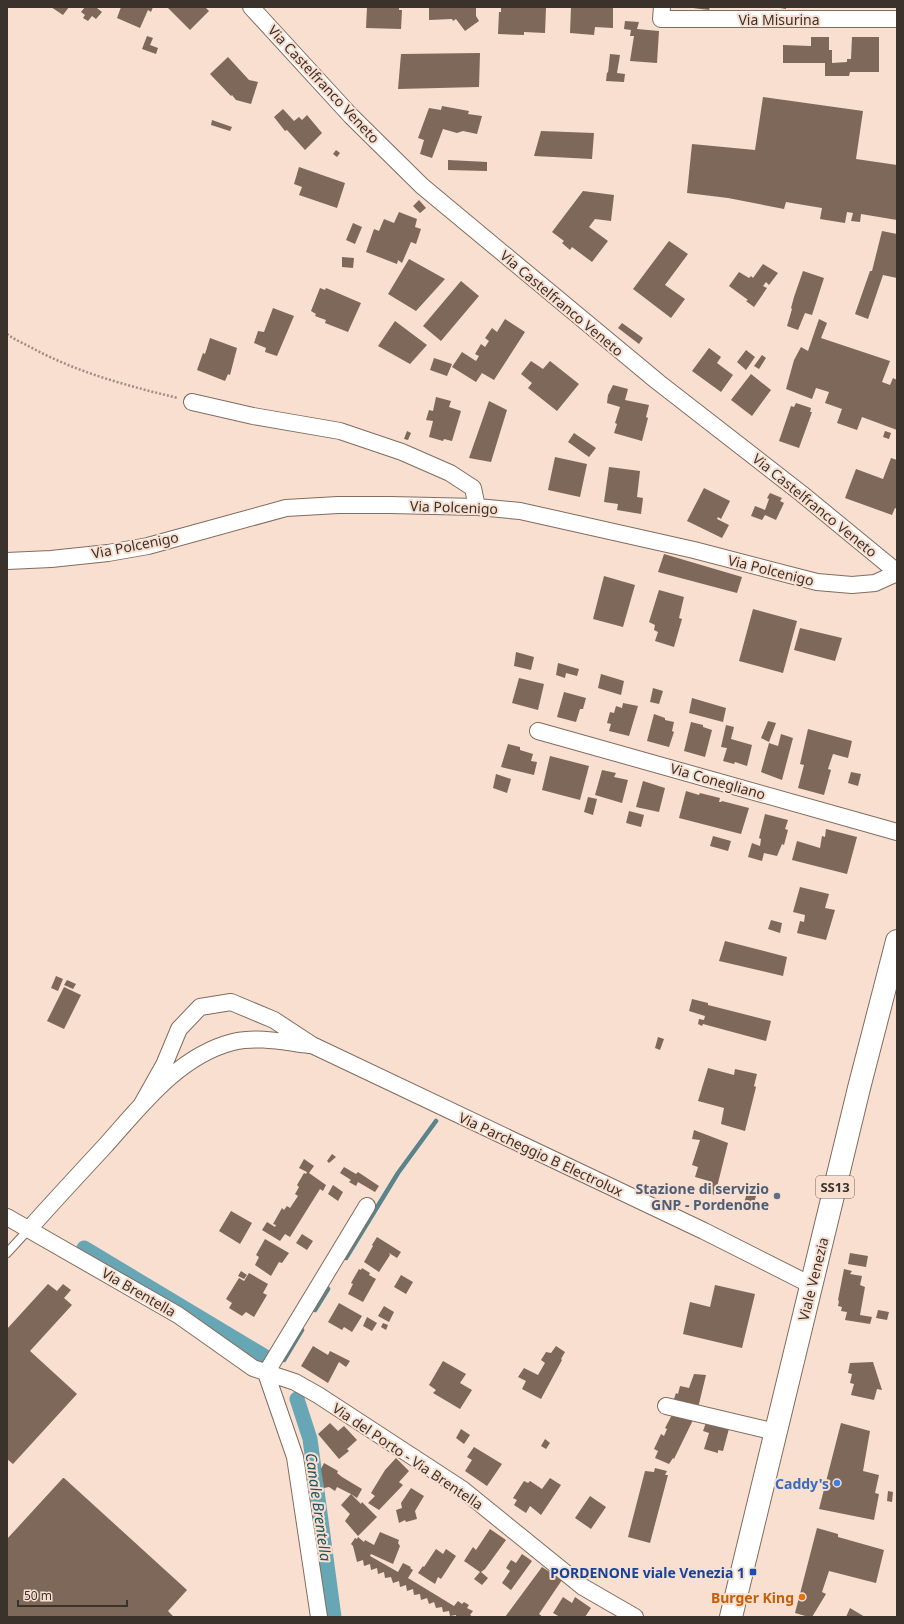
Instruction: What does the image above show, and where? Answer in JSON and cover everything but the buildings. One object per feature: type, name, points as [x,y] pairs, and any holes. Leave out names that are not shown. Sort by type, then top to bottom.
[{"type":"main road","name":"Viale Venezia","points":[[731,1617],[859,1088],[897,941]]},
{"type":"street","name":"Via Castelfranco Veneto","points":[[251,7],[351,116],[422,186],[658,382],[802,494],[897,573]]},
{"type":"street","name":"Via Misurina","points":[[662,13],[797,13],[897,19]]},
{"type":"street","points":[[192,402],[253,416],[340,432],[402,452],[450,473],[473,488],[478,507]]},
{"type":"street","name":"Via Polcenigo","points":[[7,561],[51,559],[148,546],[286,508],[338,505],[390,505],[478,507],[520,511],[571,521],[694,550],[817,582],[852,585],[875,583],[897,573]]},
{"type":"street","name":"Via Conegliano","points":[[538,731],[897,832]]},
{"type":"street","name":"Via Parcheggio B Electrolux","points":[[142,1104],[164,1065],[179,1029],[200,1007],[231,1002],[274,1020],[312,1045],[704,1231],[811,1285]]},
{"type":"street","name":"Via Parcheggio B Electrolux","points":[[29,1229],[142,1104],[176,1072],[205,1052],[234,1042],[259,1040],[312,1045]]},
{"type":"street","points":[[171,1049],[177,1057],[187,1064]]},
{"type":"street","points":[[319,1617],[295,1457],[266,1373],[367,1206]]},
{"type":"street","name":"Via Brentella","points":[[7,1217],[178,1315],[254,1368],[295,1382]]},
{"type":"street","name":"Via del Porto - Via Brentella","points":[[295,1382],[325,1399],[462,1489],[583,1587],[635,1617]]},
{"type":"street","points":[[666,1406],[776,1432]]},
{"type":"lane","points":[[7,1253],[29,1229]]},
{"type":"path","points":[[7,334],[47,356],[87,372],[131,387],[192,402]]},
{"type":"waterway","points":[[346,1258],[398,1173],[436,1121]]},
{"type":"waterway","name":"Canale Brentella","points":[[84,1248],[264,1356]]},
{"type":"waterway","points":[[315,1310],[328,1289]]},
{"type":"waterway","points":[[284,1360],[302,1330]]},
{"type":"waterway","name":"Canale Brentella","points":[[297,1399],[310,1439],[334,1617]]},
{"type":"place","name":"Stazione di servizio GNP - Pordenone","points":[[777,1196]]},
{"type":"place","name":"Caddy's","points":[[837,1483]]},
{"type":"place","name":"PORDENONE viale Venezia 1","points":[[753,1572]]},
{"type":"place","name":"Burger King","points":[[802,1597]]}]
